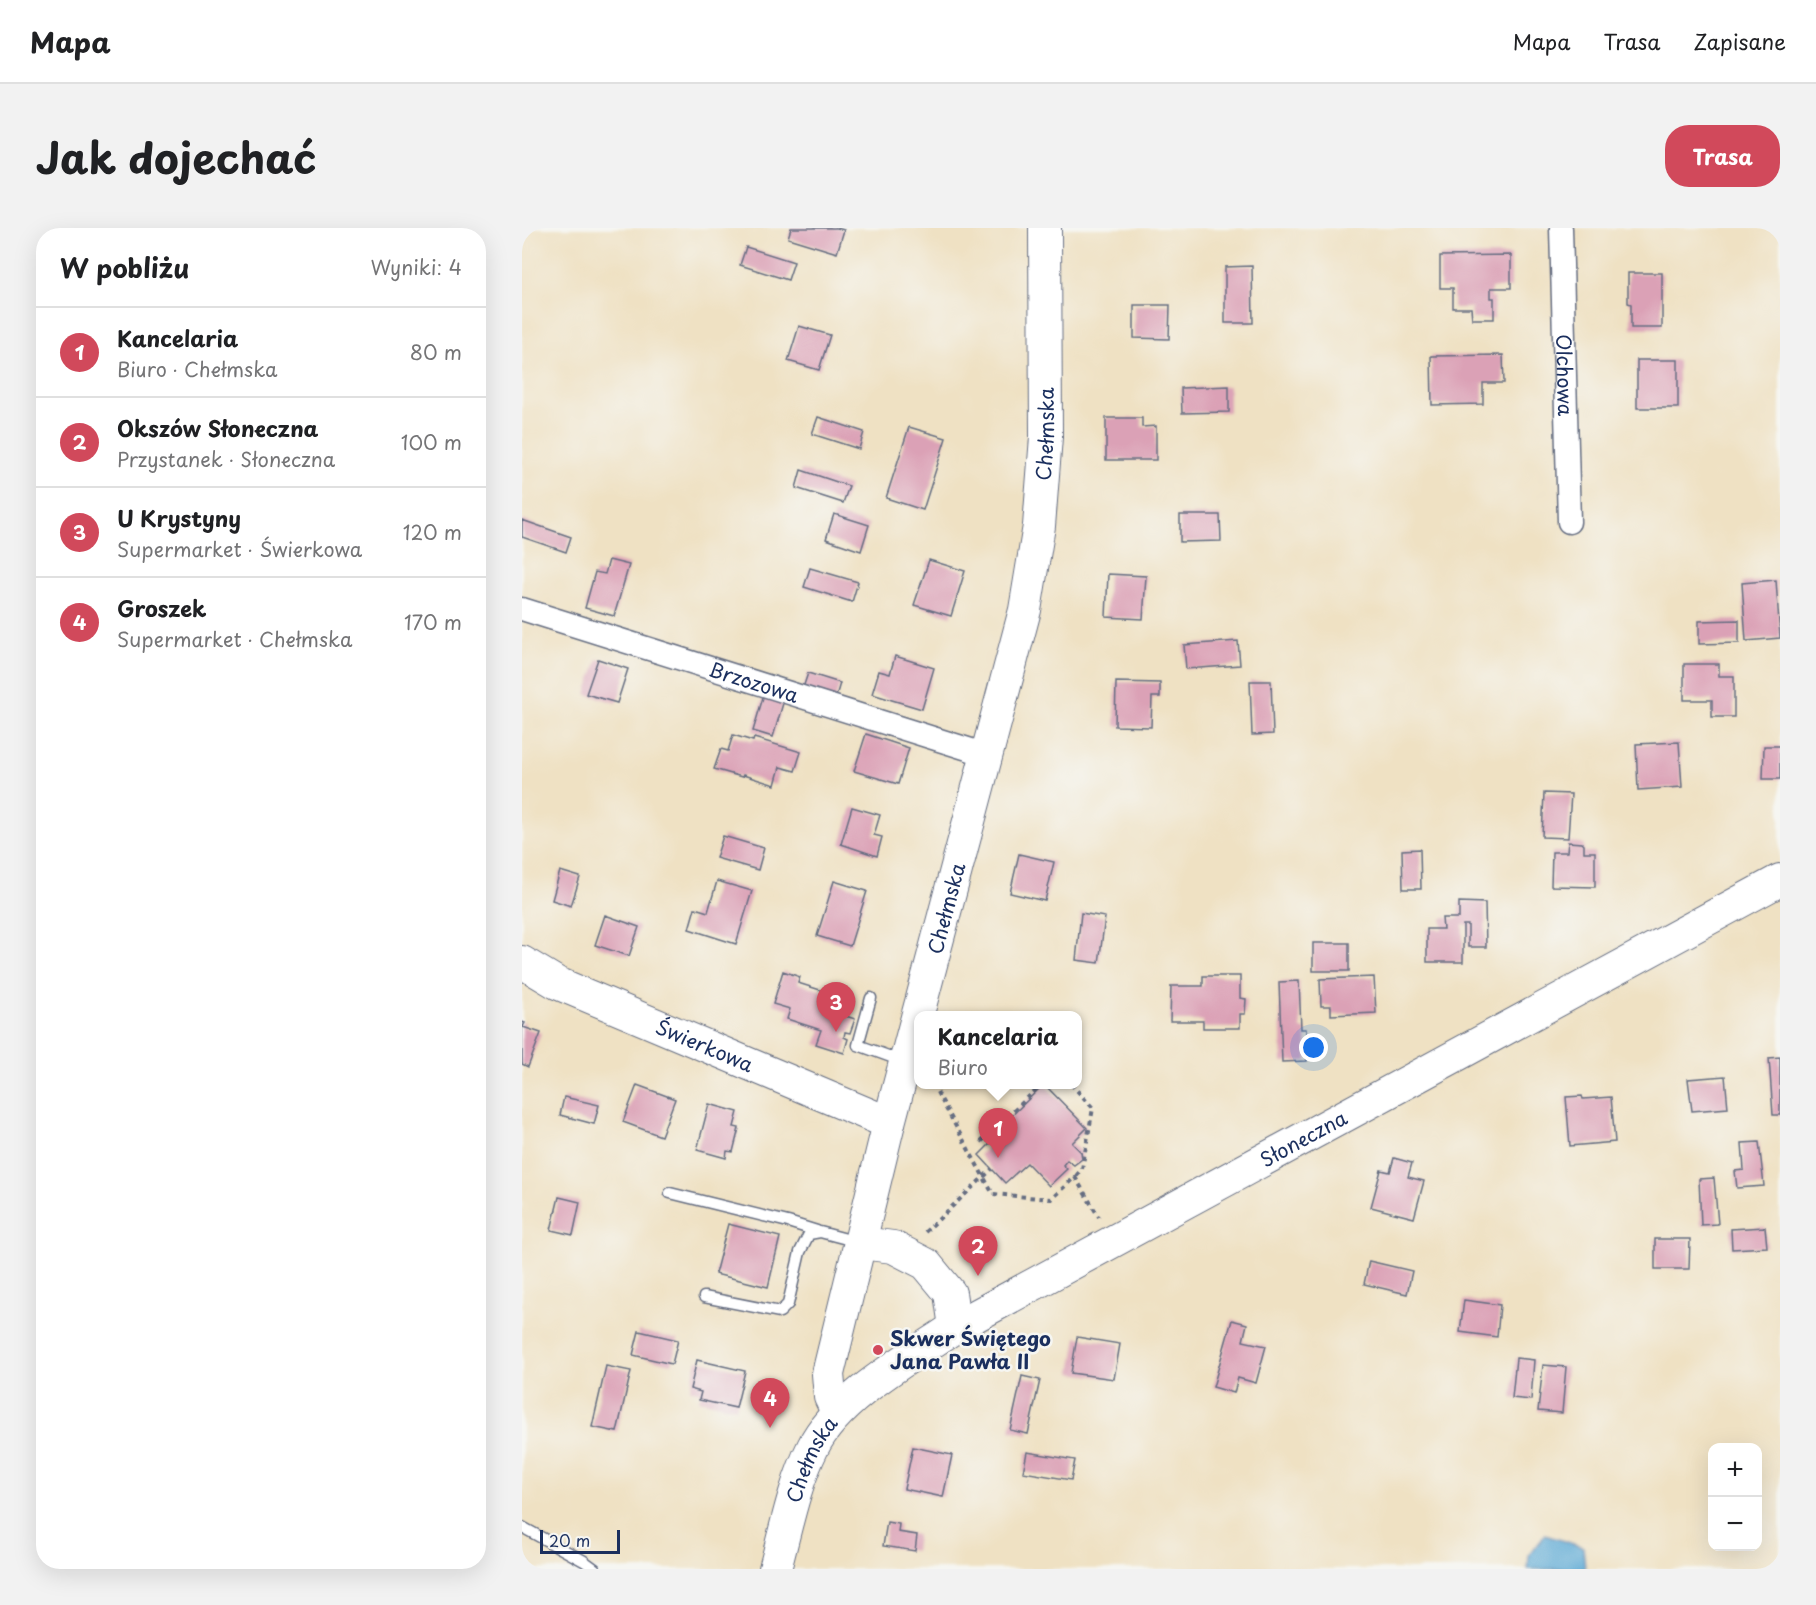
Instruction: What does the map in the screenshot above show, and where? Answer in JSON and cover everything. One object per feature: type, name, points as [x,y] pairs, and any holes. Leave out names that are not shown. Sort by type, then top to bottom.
[{"type":"street","name":"Chełmska","points":[[919,1011],[1025,610],[1039,526],[1046,437],[1045,228]]},
{"type":"street","name":"Olchowa","points":[[1561,228],[1569,522]]},
{"type":"street","name":"Brzozowa","points":[[522,609],[987,755]]},
{"type":"street","name":"Słoneczna","points":[[837,1412],[869,1386],[955,1327],[1780,880]]},
{"type":"street","name":"Świerkowa","points":[[522,962],[557,983],[889,1123]]},
{"type":"street","name":"Chełmska","points":[[775,1569],[796,1487],[813,1445],[837,1412],[830,1396],[828,1374],[914,1028]]},
{"type":"street","points":[[861,1243],[893,1247],[926,1264],[950,1293],[955,1327]]},
{"type":"lane","points":[[871,998],[858,1045],[905,1062]]},
{"type":"lane","points":[[670,1193],[788,1222],[861,1243]]},
{"type":"lane","points":[[704,1297],[780,1312],[788,1304],[800,1252],[808,1234],[820,1232]]},
{"type":"lane","points":[[522,1527],[595,1569]]},
{"type":"path","points":[[981,1142],[1037,1089]]},
{"type":"path","points":[[937,1092],[993,1194],[1051,1199],[1082,1169],[1093,1108],[1076,1089]]},
{"type":"path","points":[[922,1234],[992,1169]]},
{"type":"path","points":[[1075,1177],[1100,1217]]},
{"type":"water","points":[[1545,1535],[1583,1547],[1585,1569],[1528,1569],[1529,1555]]},
{"type":"building","points":[[791,228],[844,230],[837,253],[788,238]]},
{"type":"building","points":[[746,247],[794,262],[788,280],[740,265]]},
{"type":"building","points":[[1511,255],[1511,288],[1491,288],[1491,298],[1494,298],[1494,319],[1472,319],[1471,308],[1453,308],[1453,288],[1440,288],[1440,256]]},
{"type":"building","points":[[1252,266],[1253,323],[1225,323],[1225,267]]},
{"type":"building","points":[[1628,273],[1662,273],[1662,328],[1631,328]]},
{"type":"building","points":[[1134,305],[1170,305],[1169,339],[1134,338]]},
{"type":"building","points":[[799,326],[830,335],[819,370],[788,361]]},
{"type":"building","points":[[1503,355],[1504,383],[1483,383],[1483,404],[1432,405],[1431,356]]},
{"type":"building","points":[[1637,360],[1678,360],[1678,408],[1637,408]]},
{"type":"building","points":[[1229,386],[1229,412],[1182,413],[1181,388]]},
{"type":"building","points":[[818,417],[864,432],[859,449],[812,434]]},
{"type":"building","points":[[1106,418],[1142,418],[1142,427],[1156,426],[1156,460],[1106,460]]},
{"type":"building","points":[[909,427],[946,438],[923,510],[886,498]]},
{"type":"building","points":[[801,470],[849,486],[843,503],[796,488]]},
{"type":"building","points":[[834,514],[869,525],[861,551],[826,539]]},
{"type":"building","points":[[1180,515],[1220,515],[1221,541],[1180,542]]},
{"type":"building","points":[[522,520],[571,537],[566,552],[522,537]]},
{"type":"building","points":[[609,560],[629,565],[614,616],[585,608],[595,572],[605,574]]},
{"type":"building","points":[[929,560],[965,571],[951,616],[914,605]]},
{"type":"building","points":[[810,568],[858,582],[852,602],[804,587]]},
{"type":"building","points":[[1108,574],[1146,576],[1143,619],[1106,617]]},
{"type":"building","points":[[1776,580],[1780,638],[1746,641],[1742,583]]},
{"type":"building","points":[[1739,620],[1739,643],[1699,644],[1699,621]]},
{"type":"building","points":[[1238,641],[1240,665],[1186,669],[1184,645]]},
{"type":"building","points":[[895,656],[934,668],[922,709],[872,694],[879,671],[890,674]]},
{"type":"building","points":[[598,659],[628,669],[617,703],[586,694]]},
{"type":"building","points":[[1684,664],[1719,664],[1719,676],[1734,676],[1734,717],[1712,717],[1712,700],[1684,700]]},
{"type":"building","points":[[808,673],[840,683],[835,700],[802,691]]},
{"type":"building","points":[[1250,681],[1271,681],[1273,734],[1252,735]]},
{"type":"building","points":[[1116,682],[1160,683],[1160,697],[1152,697],[1151,727],[1115,726]]},
{"type":"building","points":[[764,694],[784,700],[773,737],[753,731]]},
{"type":"building","points":[[866,734],[909,748],[898,784],[854,771]]},
{"type":"building","points":[[733,735],[753,741],[754,738],[801,752],[795,771],[780,767],[775,785],[714,769],[721,749],[728,751]]},
{"type":"building","points":[[1679,742],[1682,787],[1638,790],[1636,744]]},
{"type":"building","points":[[1764,746],[1780,746],[1780,779],[1763,779]]},
{"type":"building","points":[[1544,793],[1571,794],[1568,838],[1542,837]]},
{"type":"building","points":[[852,807],[880,815],[874,835],[882,837],[877,856],[841,844]]},
{"type":"building","points":[[723,836],[764,848],[758,870],[716,858]]},
{"type":"building","points":[[1568,842],[1582,843],[1584,852],[1595,852],[1595,887],[1551,886],[1552,852],[1567,852]]},
{"type":"building","points":[[1420,849],[1421,889],[1403,889],[1402,850]]},
{"type":"building","points":[[1019,854],[1054,862],[1045,901],[1010,893]]},
{"type":"building","points":[[560,871],[580,877],[571,906],[552,900]]},
{"type":"building","points":[[717,881],[752,891],[736,944],[689,929],[695,908],[708,912]]},
{"type":"building","points":[[834,881],[867,891],[850,946],[817,936]]},
{"type":"building","points":[[1459,902],[1485,903],[1486,947],[1468,947],[1468,925],[1463,925],[1463,962],[1427,962],[1427,929],[1443,929],[1442,918],[1459,918]]},
{"type":"building","points":[[1081,913],[1105,917],[1099,963],[1076,960]]},
{"type":"building","points":[[605,915],[639,927],[629,956],[595,945]]},
{"type":"building","points":[[1313,943],[1349,943],[1349,971],[1313,971]]},
{"type":"building","points":[[783,971],[800,977],[798,983],[833,994],[827,1010],[855,1019],[850,1033],[845,1032],[844,1037],[848,1039],[844,1053],[816,1044],[821,1030],[787,1019],[790,1009],[773,1004]]},
{"type":"building","points":[[1203,976],[1240,976],[1240,998],[1246,999],[1245,1014],[1240,1014],[1240,1028],[1203,1028],[1203,1021],[1170,1021],[1171,986],[1203,986]]},
{"type":"building","points":[[1374,977],[1376,1013],[1331,1015],[1331,1006],[1321,1006],[1320,979]]},
{"type":"building","points":[[1299,981],[1301,1029],[1306,1029],[1307,1061],[1282,1062],[1279,982]]},
{"type":"building","points":[[522,1022],[525,1023],[523,1027],[541,1033],[528,1067],[522,1064]]},
{"type":"building","points":[[1780,1057],[1780,1115],[1773,1115],[1769,1058]]},
{"type":"building","points":[[1725,1076],[1728,1108],[1692,1111],[1688,1079]]},
{"type":"building","points":[[637,1085],[675,1099],[661,1136],[623,1122]]},
{"type":"building","points":[[1039,1089],[1049,1089],[1087,1128],[1072,1143],[1081,1152],[1082,1159],[1074,1165],[1067,1160],[1063,1165],[1067,1169],[1049,1186],[1027,1163],[1005,1183],[979,1155],[990,1144],[987,1140]]},
{"type":"building","points":[[1582,1096],[1583,1099],[1611,1097],[1615,1142],[1570,1146],[1566,1097]]},
{"type":"building","points":[[564,1097],[599,1105],[594,1124],[560,1115]]},
{"type":"building","points":[[709,1104],[738,1112],[734,1127],[739,1128],[733,1152],[727,1151],[726,1158],[697,1150]]},
{"type":"building","points":[[1759,1142],[1764,1186],[1737,1188],[1735,1171],[1744,1170],[1742,1143]]},
{"type":"building","points":[[1394,1158],[1412,1163],[1408,1177],[1424,1181],[1414,1218],[1371,1207],[1381,1170],[1390,1172]]},
{"type":"building","points":[[1714,1178],[1718,1224],[1701,1225],[1699,1179]]},
{"type":"building","points":[[559,1197],[580,1202],[573,1235],[551,1230]]},
{"type":"building","points":[[728,1224],[780,1237],[768,1287],[715,1274]]},
{"type":"building","points":[[1765,1227],[1767,1247],[1732,1249],[1731,1229]]},
{"type":"building","points":[[1655,1239],[1690,1239],[1689,1269],[1655,1269]]},
{"type":"building","points":[[1369,1261],[1412,1271],[1407,1294],[1364,1284]]},
{"type":"building","points":[[1464,1300],[1500,1305],[1497,1337],[1460,1332]]},
{"type":"building","points":[[1232,1320],[1247,1324],[1243,1341],[1266,1346],[1256,1383],[1238,1378],[1234,1393],[1213,1387]]},
{"type":"building","points":[[639,1331],[678,1340],[672,1364],[633,1355]]},
{"type":"building","points":[[1077,1337],[1120,1344],[1114,1379],[1071,1373]]},
{"type":"building","points":[[1516,1358],[1534,1360],[1531,1400],[1512,1398]]},
{"type":"building","points":[[697,1360],[745,1371],[736,1408],[699,1400],[701,1392],[690,1389]]},
{"type":"building","points":[[1543,1365],[1566,1367],[1562,1413],[1538,1411]]},
{"type":"building","points":[[606,1366],[631,1371],[617,1432],[592,1427]]},
{"type":"building","points":[[1022,1376],[1040,1380],[1028,1434],[1010,1430]]},
{"type":"building","points":[[913,1447],[952,1455],[943,1497],[904,1489]]},
{"type":"building","points":[[1027,1452],[1075,1460],[1071,1480],[1023,1472]]},
{"type":"building","points":[[887,1522],[899,1524],[898,1532],[917,1535],[915,1551],[883,1546]]},
{"type":"place","name":"U Krystyny","points":[[836,1032]]},
{"type":"place","name":"Kancelaria","points":[[998,1158]]},
{"type":"place","name":"Okszów Słoneczna","points":[[978,1276]]},
{"type":"place","name":"Skwer Świętego Jana Pawła II","points":[[878,1350]]},
{"type":"place","name":"Groszek","points":[[770,1428]]}]
